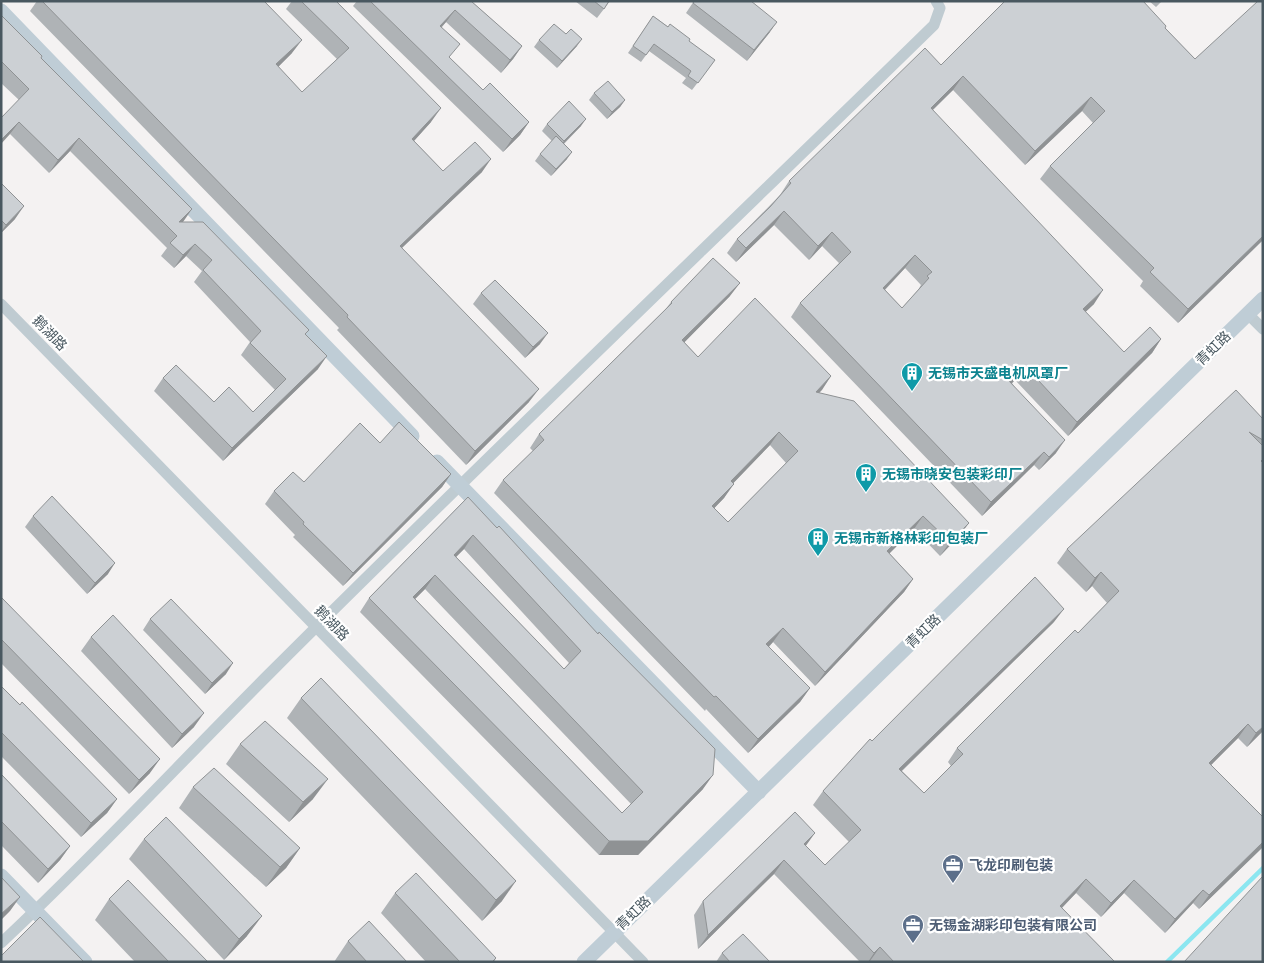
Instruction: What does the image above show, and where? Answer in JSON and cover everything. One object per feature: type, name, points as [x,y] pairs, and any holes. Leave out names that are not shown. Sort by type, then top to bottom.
[{"type":"street","points":[[1,943],[460,485],[934,25],[940,8],[936,1]]},
{"type":"street","points":[[1,10],[758,792]]},
{"type":"street","name":"青虹路","points":[[584,962],[1263,299]]},
{"type":"street","name":"鹅湖路","points":[[1,304],[316,629],[643,962]]},
{"type":"street","points":[[1248,314],[1263,329]]},
{"type":"street","points":[[1,876],[84,962]]},
{"type":"building","points":[[42,1],[264,1],[302,40],[276,64],[302,92],[349,48],[301,1],[336,1],[441,108],[412,139],[443,171],[475,142],[491,159],[400,246],[539,389],[475,451],[347,317],[348,315]]},
{"type":"building","points":[[370,1],[471,1],[522,46],[510,60],[455,10],[440,26],[460,44],[449,57],[483,90],[490,83],[529,122],[512,139]]},
{"type":"building","points":[[594,1],[609,1],[604,9]]},
{"type":"building","points":[[694,1],[751,1],[777,22],[754,50],[693,3]]},
{"type":"building","points":[[1005,1],[1143,1],[1166,26],[1165,28],[1195,59],[1258,1],[1263,1],[1263,236],[1188,309],[1150,272],[1154,268],[1050,166],[1105,111],[1091,97],[1035,151],[963,76],[931,108],[1103,290],[1083,309],[1124,352],[1150,327],[1161,339],[1077,422],[1025,366],[1009,381],[1065,440],[1049,457],[1044,452],[991,502],[800,303],[851,252],[832,232],[818,246],[784,211],[746,248],[737,239],[770,207],[791,183],[789,181],[925,48],[941,65]],"holes":[[[915,255],[932,272],[927,276],[929,278],[902,308],[883,288]]]},
{"type":"building","points":[[1,15],[42,56],[41,58],[192,209],[179,222],[203,222],[309,330],[305,334],[327,356],[232,448],[163,378],[176,365],[214,402],[229,387],[253,412],[286,379],[250,343],[261,331],[203,270],[212,260],[195,244],[183,255],[170,243],[177,236],[79,138],[58,160],[19,122],[1,140],[1,118],[29,89],[1,61]]},
{"type":"building","points":[[653,16],[668,27],[670,24],[715,60],[698,83],[688,76],[691,71],[654,44],[646,55],[633,46]]},
{"type":"building","points":[[554,24],[566,34],[571,29],[582,39],[562,61],[539,40]]},
{"type":"building","points":[[608,81],[625,100],[612,112],[594,93]]},
{"type":"building","points":[[569,101],[586,119],[564,141],[547,124]]},
{"type":"building","points":[[556,136],[572,152],[556,169],[540,154]]},
{"type":"building","points":[[1,183],[24,206],[6,225],[1,220]]},
{"type":"building","points":[[713,258],[740,283],[682,340],[698,357],[755,298],[831,376],[816,392],[854,401],[969,523],[950,542],[923,516],[887,551],[913,579],[825,672],[783,628],[766,644],[810,688],[758,739],[716,696],[714,697],[503,480],[544,440],[539,434]],"holes":[[[779,432],[798,451],[728,522],[712,506],[734,484],[731,481]]]},
{"type":"building","points":[[495,280],[548,333],[533,347],[481,293]]},
{"type":"building","points":[[1236,390],[1263,419],[1263,440],[1249,432],[1263,446],[1263,459],[1261,461],[1263,463],[1263,727],[1256,733],[1248,724],[1209,763],[1263,817],[1263,842],[1209,895],[1203,890],[1175,919],[1134,880],[1111,903],[1086,879],[1060,906],[1115,962],[894,962],[880,947],[874,953],[784,860],[708,935],[703,901],[795,812],[815,833],[804,844],[825,865],[861,830],[823,791],[870,739],[872,741],[1035,577],[1064,609],[899,769],[924,793],[963,754],[957,748],[1075,630],[1078,633],[1119,591],[1101,572],[1095,578],[1067,549]]},
{"type":"building","points":[[399,422],[451,474],[353,573],[303,524],[304,522],[274,491],[293,472],[304,482],[360,423],[380,443]]},
{"type":"building","points":[[52,496],[115,563],[95,583],[33,516]]},
{"type":"building","points":[[468,497],[497,528],[499,526],[598,634],[599,632],[715,749],[713,775],[648,841],[609,841],[369,598]],"holes":[[[473,535],[581,651],[564,669],[454,555]],[[435,575],[643,792],[622,813],[413,597]]]},
{"type":"building","points":[[1,597],[160,759],[139,780],[1,639]]},
{"type":"building","points":[[171,599],[233,663],[212,683],[150,619]]},
{"type":"building","points":[[113,615],[204,713],[182,734],[91,637]]},
{"type":"building","points":[[321,678],[516,881],[496,900],[301,698]]},
{"type":"building","points":[[1,686],[20,705],[22,702],[117,799],[91,823],[1,732]]},
{"type":"building","points":[[265,721],[328,779],[303,802],[240,744]]},
{"type":"building","points":[[214,768],[300,848],[280,867],[193,787]]},
{"type":"building","points":[[1,774],[70,846],[48,869],[1,821]]},
{"type":"building","points":[[166,817],[262,916],[239,939],[144,839]]},
{"type":"building","points":[[416,873],[496,958],[492,962],[460,962],[395,893]]},
{"type":"building","points":[[1263,876],[1263,962],[1184,962]]},
{"type":"building","points":[[1,877],[20,897],[1,914]]},
{"type":"building","points":[[128,880],[208,962],[169,962],[109,899]]},
{"type":"building","points":[[40,917],[84,962],[1,962],[1,956]]},
{"type":"building","points":[[369,921],[407,962],[367,962],[348,941]]},
{"type":"building","points":[[743,934],[770,962],[730,962],[722,953]]},
{"type":"waterway","points":[[1167,962],[1263,868]]},
{"type":"place","name":"无锡市天盛电机风罩厂","points":[[912,392]]},
{"type":"place","name":"无锡市晓安包装彩印厂","points":[[866,493]]},
{"type":"place","name":"无锡市新格林彩印包装厂","points":[[818,557]]},
{"type":"place","name":"飞龙印刷包装","points":[[953,884]]},
{"type":"place","name":"无锡金湖彩印包装有限公司","points":[[913,944]]}]
